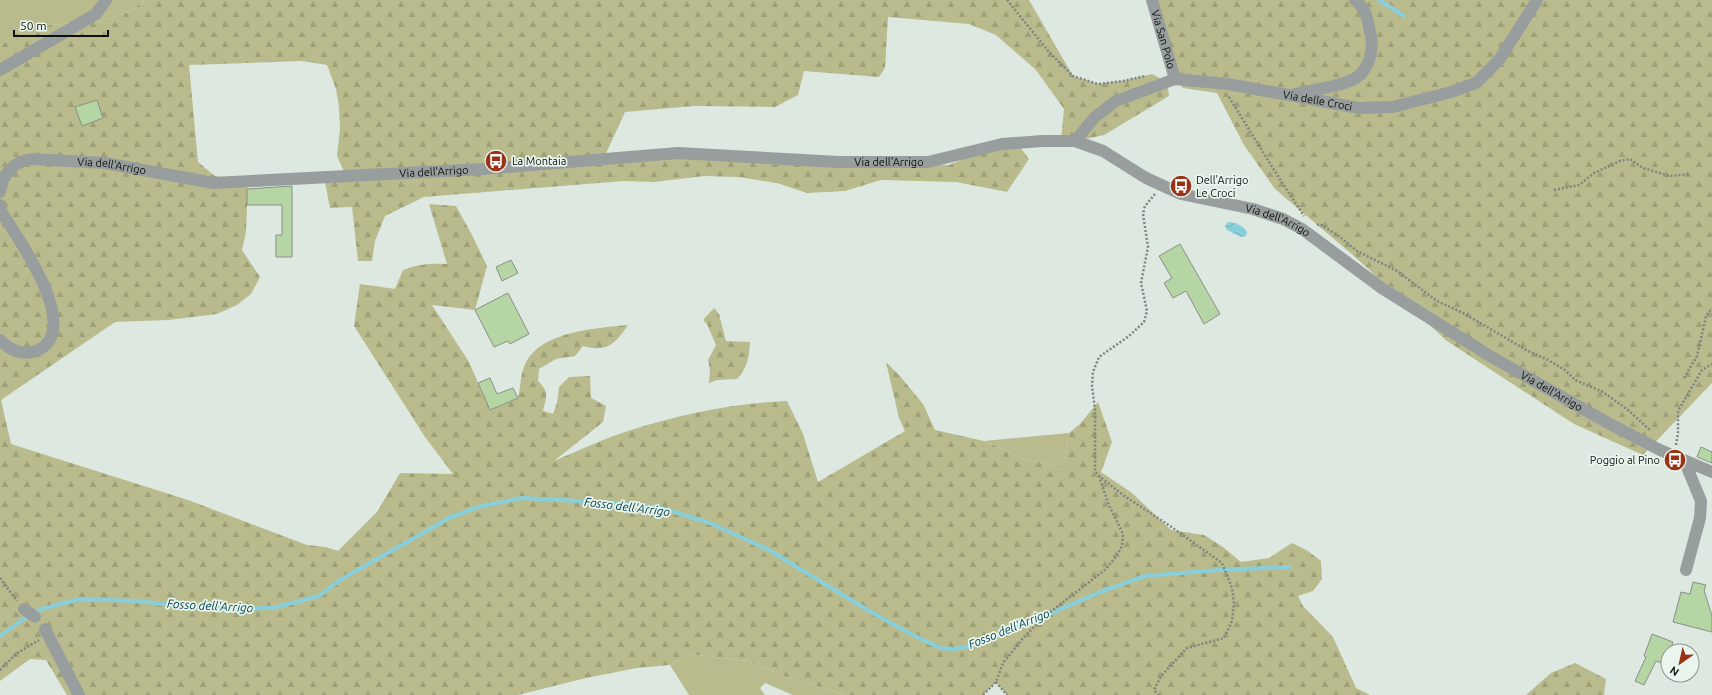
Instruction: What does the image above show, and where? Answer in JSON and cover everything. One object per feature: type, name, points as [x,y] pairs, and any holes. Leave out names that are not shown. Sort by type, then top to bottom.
[{"type":"street","points":[[0,70],[96,14],[106,0]]},
{"type":"street","name":"Via San Polo","points":[[1152,0],[1171,80]]},
{"type":"street","points":[[1290,95],[1353,80],[1365,69],[1371,53],[1372,38],[1364,8],[1355,0]]},
{"type":"street","name":"Via delle Croci","points":[[1075,141],[1095,117],[1116,101],[1171,80],[1223,84],[1359,108],[1393,107],[1451,92],[1476,82],[1499,60],[1537,0]]},
{"type":"street","name":"Via dell'Arrigo","points":[[0,192],[3,179],[8,171],[25,159],[105,163],[213,183],[483,169],[678,153],[839,162],[928,162],[1002,144],[1042,141],[1075,141],[1103,151],[1146,178],[1181,194],[1252,209],[1283,219],[1302,229],[1383,289],[1490,356],[1608,423],[1679,458],[1712,472]]},
{"type":"street","points":[[0,205],[1,211],[34,264],[42,280],[54,319],[54,329],[51,338],[46,345],[35,352],[16,352],[0,340]]},
{"type":"street","points":[[1679,458],[1701,502],[1700,518],[1686,570]]},
{"type":"street","points":[[24,609],[35,617]]},
{"type":"street","points":[[45,629],[79,695]]},
{"type":"path","points":[[1007,0],[1049,52],[1073,76],[1098,84],[1123,82],[1152,74],[1171,80]]},
{"type":"path","points":[[1223,84],[1232,102],[1307,221]]},
{"type":"path","points":[[1554,190],[1579,184],[1594,173],[1620,161],[1630,160],[1643,168],[1670,176],[1690,174]]},
{"type":"path","points":[[1158,695],[1154,690],[1161,676],[1187,648],[1224,638],[1232,621],[1234,603],[1232,588],[1222,563],[1123,495],[1095,471],[1095,409],[1092,386],[1093,372],[1100,357],[1129,336],[1144,322],[1147,311],[1142,283],[1148,247],[1143,214],[1146,206],[1161,185]]},
{"type":"path","points":[[1320,224],[1340,237],[1357,251],[1397,271],[1437,301],[1463,313],[1528,351],[1548,360],[1565,370],[1575,380],[1603,392],[1628,410],[1651,432]]},
{"type":"path","points":[[1684,378],[1697,356],[1706,316],[1712,308]]},
{"type":"path","points":[[1679,458],[1678,411],[1702,370],[1712,364]]},
{"type":"path","points":[[983,695],[996,682],[1003,663],[1024,637],[1044,617],[1106,569],[1117,556],[1122,546],[1123,534],[1108,504],[1099,476]]},
{"type":"path","points":[[0,578],[24,609]]},
{"type":"path","points":[[0,670],[16,654],[41,639],[45,629]]},
{"type":"path","points":[[996,682],[1007,695]]},
{"type":"green space","points":[[0,0],[144,0],[132,9],[118,16],[104,20],[41,26],[26,29],[16,34],[0,46]]},
{"type":"green space","points":[[144,0],[1029,0],[1073,76],[1098,84],[1123,81],[1152,74],[1167,82],[1169,96],[1104,135],[1075,141],[1061,141],[1064,109],[1036,70],[996,35],[969,24],[888,17],[885,68],[879,77],[804,71],[798,95],[775,107],[694,106],[625,112],[602,162],[664,156],[825,164],[949,165],[994,146],[1020,147],[1029,159],[1007,192],[956,182],[881,180],[845,191],[807,193],[777,183],[738,177],[704,176],[654,182],[624,181],[424,197],[385,216],[375,241],[372,261],[358,261],[352,207],[330,208],[324,177],[346,176],[337,156],[340,129],[339,107],[336,89],[327,65],[302,61],[189,65],[198,162],[215,176],[248,181],[246,232],[242,250],[260,277],[251,294],[237,305],[217,314],[168,320],[115,322],[1,400],[11,444],[188,500],[307,545],[326,547],[338,551],[377,512],[400,473],[453,474],[425,437],[354,326],[360,284],[395,289],[403,270],[425,264],[447,264],[429,204],[456,206],[487,266],[475,310],[432,305],[469,362],[490,410],[518,398],[524,366],[534,352],[544,344],[557,337],[572,333],[628,325],[619,337],[610,345],[598,348],[583,346],[575,356],[556,359],[539,369],[538,381],[546,392],[543,411],[553,414],[557,403],[559,387],[569,377],[590,376],[591,398],[606,406],[603,422],[554,461],[592,444],[631,430],[669,419],[708,410],[747,404],[787,401],[803,434],[818,482],[905,431],[899,418],[886,362],[900,376],[923,404],[935,430],[984,441],[1024,459],[1063,467],[1069,433],[1080,424],[1098,402],[1112,442],[1101,472],[1132,493],[1171,530],[1204,535],[1223,547],[1241,562],[1269,558],[1292,543],[1308,551],[1321,561],[1322,579],[1313,591],[1298,596],[1303,606],[1333,637],[1356,688],[1370,695],[1007,695],[996,682],[983,695],[846,695],[784,676],[748,661],[691,654],[670,665],[637,668],[586,678],[518,695],[67,695],[46,660],[30,659],[0,681],[0,46],[16,34],[26,29],[41,26],[104,20],[118,16],[132,9]]},
{"type":"green space","points":[[1151,0],[1712,0],[1712,383],[1643,455],[1574,424],[1447,341],[1354,256],[1275,189],[1244,145],[1217,93],[1183,88],[1175,79]]},
{"type":"green space","points":[[714,308],[719,314],[726,341],[750,342],[747,362],[744,370],[737,379],[717,380],[709,383],[710,369],[708,360],[716,345],[707,324],[703,320]]},
{"type":"green space","points":[[1069,433],[1063,467],[1024,459],[984,441]]},
{"type":"green space","points":[[691,654],[748,661],[784,676],[846,695],[793,695],[765,683],[760,688],[765,695],[689,695],[670,665]]},
{"type":"green space","points":[[1575,663],[1606,679],[1604,695],[1526,695],[1551,673]]},
{"type":"water","points":[[1228,222],[1244,228],[1247,232],[1246,236],[1241,237],[1227,230],[1225,226]]},
{"type":"building","points":[[97,100],[103,118],[82,126],[75,107]]},
{"type":"building","points":[[292,186],[292,257],[276,257],[276,235],[282,235],[282,205],[247,205],[247,189]]},
{"type":"building","points":[[1180,244],[1220,314],[1204,324],[1186,291],[1173,298],[1164,283],[1172,278],[1159,256]]},
{"type":"building","points":[[511,260],[518,273],[502,281],[496,267]]},
{"type":"building","points":[[508,293],[529,334],[510,344],[508,341],[494,347],[475,310]]},
{"type":"building","points":[[490,378],[497,394],[513,388],[518,398],[490,410],[478,383]]},
{"type":"building","points":[[1701,447],[1712,452],[1712,463],[1697,457]]},
{"type":"building","points":[[1693,582],[1706,585],[1704,590],[1712,616],[1712,632],[1673,622],[1681,592],[1690,594]]},
{"type":"building","points":[[1652,634],[1673,642],[1660,643],[1660,662],[1656,661],[1644,685],[1635,681],[1646,657],[1644,656]]},
{"type":"waterway","points":[[1379,0],[1404,16]]},
{"type":"waterway","name":"Fosso dell'Arrigo","points":[[0,636],[22,620],[42,609],[79,599],[137,601],[196,608],[238,610],[277,607],[319,596],[340,580],[451,517],[478,507],[522,498],[616,503],[662,508],[710,523],[769,550],[869,611],[940,648],[954,649],[976,645],[1103,591],[1145,576],[1219,570],[1290,567]]},
{"type":"place","name":"La Montaia","points":[[496,161]]},
{"type":"place","name":"Dell'Arrigo Le Croci","points":[[1181,186]]},
{"type":"place","name":"Poggio al Pino","points":[[1675,460]]}]
